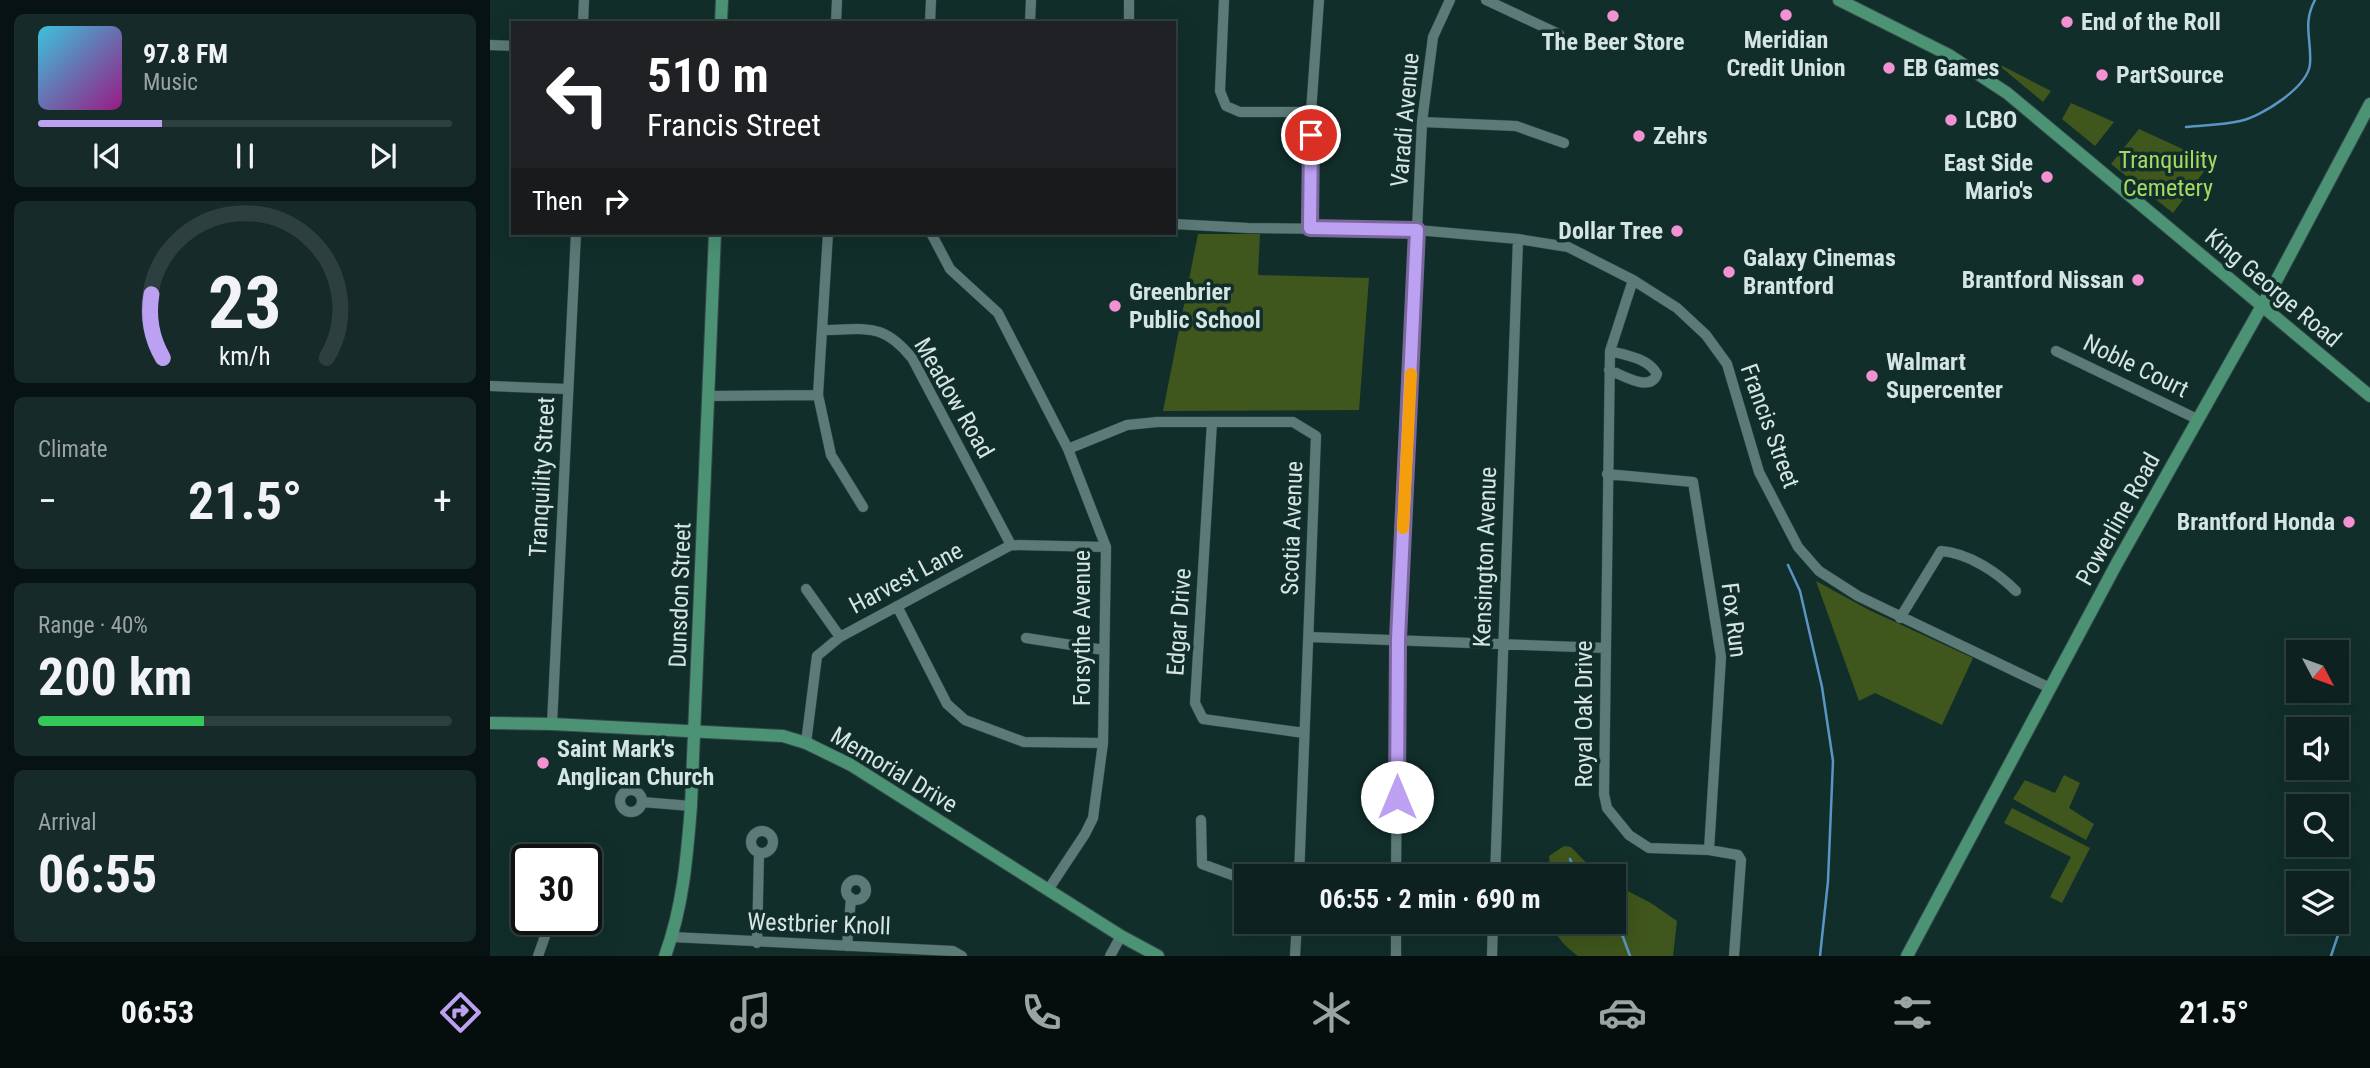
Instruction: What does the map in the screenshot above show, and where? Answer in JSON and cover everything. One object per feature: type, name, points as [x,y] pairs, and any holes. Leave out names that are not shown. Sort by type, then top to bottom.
[{"type":"main road","points":[[721,21],[722,0]]},
{"type":"main road","name":"King George Road","points":[[1839,0],[1949,55],[2007,93],[2370,396]]},
{"type":"main road","name":"Powerline Road","points":[[1907,956],[2050,688],[2262,306],[2370,104]]},
{"type":"main road","name":"Dunsdon Street","points":[[665,956],[684,887],[691,806],[715,235]]},
{"type":"main road","name":"Memorial Drive","points":[[490,723],[783,736],[806,743],[851,765],[1121,936],[1158,956]]},
{"type":"street","points":[[583,21],[584,0]]},
{"type":"street","points":[[835,21],[837,0]]},
{"type":"street","points":[[930,21],[931,0]]},
{"type":"street","points":[[1030,21],[1031,0]]},
{"type":"street","points":[[1129,0],[1129,21]]},
{"type":"street","points":[[1224,0],[1220,91],[1226,106],[1240,112],[1311,111]]},
{"type":"street","points":[[1310,228],[1311,111],[1319,0]]},
{"type":"street","name":"Varadi Avenue","points":[[1396,864],[1398,639],[1422,122],[1433,37],[1450,0]]},
{"type":"street","points":[[1486,0],[1559,34]]},
{"type":"street","points":[[490,45],[511,46]]},
{"type":"street","points":[[1422,122],[1516,126],[1564,143]]},
{"type":"street","name":"Francis Street","points":[[1176,225],[1417,230],[1518,239],[1568,247],[1633,280],[1677,308],[1706,335],[1727,364],[1759,472],[1798,547],[1819,571],[1900,618],[2050,688]]},
{"type":"street","name":"Tranquility Street","points":[[552,724],[576,235]]},
{"type":"street","points":[[828,235],[818,395],[831,455],[863,507]]},
{"type":"street","name":"Forsythe Avenue","points":[[932,235],[950,269],[998,313],[1068,449],[1106,547],[1102,743],[1093,818],[1048,890]]},
{"type":"street","name":"Kensington Avenue","points":[[1495,864],[1518,239]]},
{"type":"street","name":"Royal Oak Drive","points":[[1633,280],[1610,351],[1609,370],[1606,808],[1629,835],[1649,848],[1709,850],[1738,855],[1741,860],[1734,956]]},
{"type":"street","name":"Meadow Road","points":[[822,330],[881,330],[900,343],[912,358],[1011,545]]},
{"type":"street","points":[[1609,370],[1641,383],[1650,383],[1657,374],[1653,366],[1643,361],[1610,351]]},
{"type":"street","name":"Noble Court","points":[[2056,351],[2197,419]]},
{"type":"street","points":[[490,386],[567,389]]},
{"type":"street","points":[[709,396],[818,395]]},
{"type":"street","name":"Edgar Drive","points":[[1212,422],[1195,703],[1203,719],[1304,733]]},
{"type":"street","name":"Scotia Avenue","points":[[1068,449],[1127,425],[1293,422],[1316,436],[1299,864]]},
{"type":"street","name":"Fox Run","points":[[1607,474],[1693,482],[1721,657],[1709,850]]},
{"type":"street","name":"Harvest Lane","points":[[806,743],[817,656],[840,637],[1011,545],[1106,547]]},
{"type":"street","points":[[1900,618],[1941,551],[1957,552],[2003,577],[2016,591]]},
{"type":"street","points":[[806,589],[840,637]]},
{"type":"street","points":[[897,606],[947,704],[965,720],[1024,742],[1102,743]]},
{"type":"street","points":[[1309,636],[1606,648]]},
{"type":"street","points":[[1026,638],[1104,650]]},
{"type":"street","points":[[642,803],[691,806]]},
{"type":"street","points":[[1201,820],[1202,864],[1234,876]]},
{"type":"street","points":[[757,943],[759,853]]},
{"type":"street","points":[[847,946],[851,898]]},
{"type":"street","points":[[1295,956],[1296,934]]},
{"type":"street","points":[[1396,934],[1396,956]]},
{"type":"street","points":[[1492,956],[1493,934]]},
{"type":"street","points":[[538,956],[545,935]]},
{"type":"street","points":[[1110,956],[1121,936]]},
{"type":"street","name":"Westbrier Knoll","points":[[672,937],[953,951],[962,956]]},
{"type":"green space","points":[[1995,62],[2051,91],[2043,102]]},
{"type":"green space","points":[[2071,103],[2114,122],[2095,146],[2062,119]]},
{"type":"green space","name":"Tranquility Cemetery","points":[[2139,129],[2211,162],[2173,213],[2111,164]]},
{"type":"green space","points":[[1198,234],[1260,234],[1258,275],[1369,278],[1359,410],[1163,411]]},
{"type":"green space","points":[[1816,581],[1869,610],[1973,658],[1942,725],[1875,693],[1859,701]]},
{"type":"green space","points":[[2064,775],[2080,783],[2069,808],[2094,824],[2086,840],[2013,799],[2025,780],[2055,793]]},
{"type":"green space","points":[[2012,808],[2090,848],[2062,903],[2050,897],[2071,857],[2004,823]]},
{"type":"green space","points":[[1564,846],[1571,847],[1587,864],[1550,864],[1549,856]]},
{"type":"green space","points":[[1626,890],[1677,921],[1673,956],[1578,956],[1557,934],[1626,934]]},
{"type":"waterway","points":[[2186,127],[2249,118],[2260,114],[2293,91],[2307,73],[2310,64],[2308,24],[2315,0]]},
{"type":"waterway","points":[[1788,565],[1800,591],[1822,687],[1833,761],[1828,881],[1820,956]]},
{"type":"waterway","points":[[1570,859],[1572,864]]},
{"type":"waterway","points":[[1621,934],[1630,956]]},
{"type":"waterway","points":[[2331,956],[2338,934]]},
{"type":"slow traffic","points":[[1403,528],[1411,374]]},
{"type":"place","name":"Meridian Credit Union","points":[[1786,15]]},
{"type":"place","name":"The Beer Store","points":[[1613,16]]},
{"type":"place","name":"End of the Roll","points":[[2067,22]]},
{"type":"place","name":"EB Games","points":[[1889,68]]},
{"type":"place","name":"PartSource","points":[[2102,75]]},
{"type":"place","name":"LCBO","points":[[1951,120]]},
{"type":"place","name":"Zehrs","points":[[1639,136]]},
{"type":"place","name":"East Side Mario's","points":[[2047,177]]},
{"type":"place","name":"Dollar Tree","points":[[1677,231]]},
{"type":"place","name":"Galaxy Cinemas Brantford","points":[[1729,272]]},
{"type":"place","name":"Brantford Nissan","points":[[2138,280]]},
{"type":"place","name":"Greenbrier Public School","points":[[1115,306]]},
{"type":"place","name":"Walmart Supercenter","points":[[1872,376]]},
{"type":"place","name":"Brantford Honda","points":[[2349,522]]},
{"type":"place","name":"Saint Mark's Anglican Church","points":[[543,763]]},
{"type":"route","points":[[1311,135],[1310,228],[1417,230],[1398,639],[1397,797]]}]
